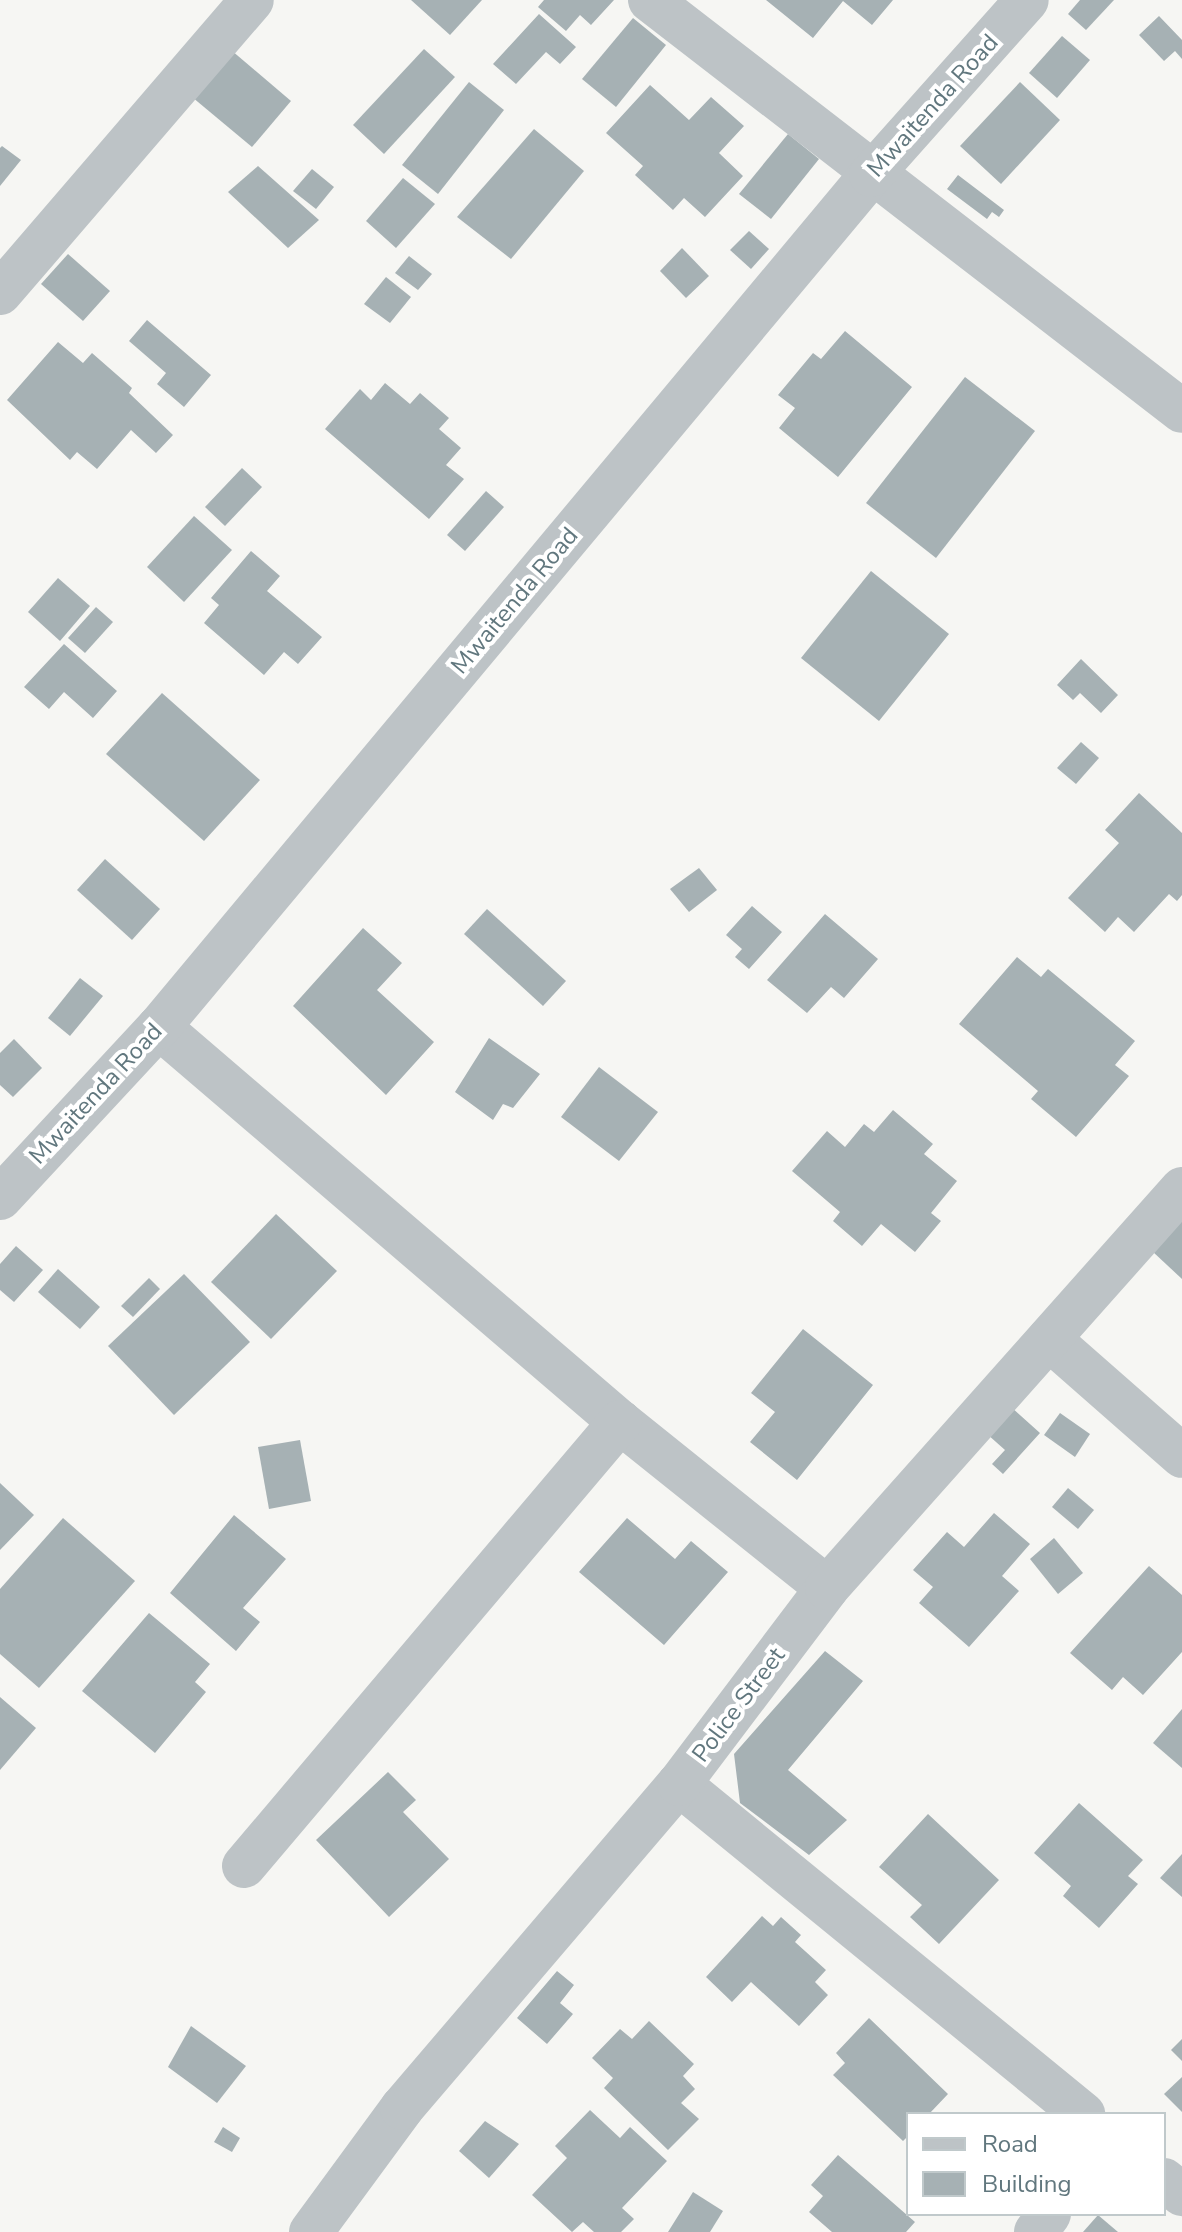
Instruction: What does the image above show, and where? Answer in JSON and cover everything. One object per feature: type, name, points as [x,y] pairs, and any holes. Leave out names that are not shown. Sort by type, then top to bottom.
[{"type":"street","points":[[0,293],[252,0]]},
{"type":"street","points":[[650,0],[871,175],[1182,411]]},
{"type":"street","name":"Mwaitenda Road","points":[[0,1198],[159,1027],[871,175],[1027,0]]},
{"type":"street","points":[[159,1027],[620,1422],[827,1588]]},
{"type":"street","name":"Police Street","points":[[311,2232],[402,2108],[679,1784],[827,1588],[1182,1189]]},
{"type":"street","points":[[1049,1339],[1182,1456]]},
{"type":"street","points":[[244,1866],[620,1422]]},
{"type":"street","points":[[679,1784],[1081,2112]]},
{"type":"street","points":[[1166,2182],[1182,2194]]},
{"type":"building","points":[[411,0],[482,0],[450,35]]},
{"type":"building","points":[[544,0],[614,0],[591,25],[580,15],[566,31],[538,7]]},
{"type":"building","points":[[766,0],[893,0],[872,25],[843,1],[813,38]]},
{"type":"building","points":[[1080,0],[1114,0],[1086,30],[1068,14]]},
{"type":"building","points":[[539,14],[576,47],[560,64],[546,52],[516,84],[493,64]]},
{"type":"building","points":[[1159,16],[1182,40],[1182,59],[1175,51],[1164,61],[1139,35]]},
{"type":"building","points":[[633,18],[666,45],[616,107],[582,79]]},
{"type":"building","points":[[1062,36],[1090,60],[1057,98],[1029,73]]},
{"type":"building","points":[[424,49],[455,77],[384,154],[353,125]]},
{"type":"building","points":[[231,50],[291,101],[252,147],[192,97]]},
{"type":"building","points":[[469,82],[504,110],[438,194],[402,165]]},
{"type":"building","points":[[1020,82],[1060,120],[1001,184],[960,146]]},
{"type":"building","points":[[650,85],[689,120],[711,97],[744,126],[719,153],[743,176],[705,217],[684,198],[673,210],[635,175],[643,166],[606,133]]},
{"type":"building","points":[[534,129],[584,171],[511,259],[457,217]]},
{"type":"building","points":[[788,134],[819,159],[771,219],[739,194]]},
{"type":"building","points":[[2,146],[21,160],[0,186],[0,148]]},
{"type":"building","points":[[258,166],[319,220],[288,248],[228,192]]},
{"type":"building","points":[[312,169],[334,187],[316,209],[293,191]]},
{"type":"building","points":[[958,175],[1004,210],[999,217],[992,212],[987,219],[947,189]]},
{"type":"building","points":[[403,178],[435,204],[396,248],[366,221]]},
{"type":"building","points":[[749,231],[769,249],[751,269],[730,250]]},
{"type":"building","points":[[682,248],[709,276],[686,298],[660,271]]},
{"type":"building","points":[[68,254],[110,291],[83,321],[41,284]]},
{"type":"building","points":[[409,256],[432,274],[418,290],[395,273]]},
{"type":"building","points":[[386,277],[411,297],[390,323],[364,304]]},
{"type":"building","points":[[147,320],[211,375],[184,407],[157,384],[166,373],[129,341]]},
{"type":"building","points":[[845,331],[912,387],[838,477],[779,428],[795,408],[778,395],[813,353],[821,359]]},
{"type":"building","points":[[58,342],[83,363],[92,353],[132,388],[129,393],[173,435],[156,453],[131,430],[97,469],[77,452],[70,460],[7,400]]},
{"type":"building","points":[[965,377],[1035,431],[936,558],[866,503]]},
{"type":"building","points":[[385,383],[410,404],[420,393],[449,418],[439,429],[461,448],[446,465],[464,479],[429,519],[325,429],[360,389],[371,400]]},
{"type":"building","points":[[242,468],[262,487],[225,526],[205,507]]},
{"type":"building","points":[[486,491],[504,507],[465,551],[447,535]]},
{"type":"building","points":[[194,516],[232,550],[184,602],[147,567]]},
{"type":"building","points":[[251,551],[280,576],[267,591],[322,637],[298,664],[284,652],[264,675],[204,623],[219,605],[211,598]]},
{"type":"building","points":[[871,571],[949,634],[879,721],[801,658]]},
{"type":"building","points":[[58,578],[90,606],[60,641],[28,612]]},
{"type":"building","points":[[96,607],[113,622],[85,653],[68,638]]},
{"type":"building","points":[[64,644],[117,691],[93,718],[64,692],[49,709],[24,687]]},
{"type":"building","points":[[1081,659],[1118,695],[1101,713],[1080,693],[1073,700],[1057,685]]},
{"type":"building","points":[[162,693],[260,780],[204,841],[106,754]]},
{"type":"building","points":[[1081,742],[1099,758],[1076,784],[1057,768]]},
{"type":"building","points":[[1139,793],[1182,833],[1182,895],[1177,901],[1169,894],[1134,932],[1118,917],[1105,932],[1068,898],[1119,843],[1105,830]]},
{"type":"building","points":[[105,859],[160,909],[132,940],[77,890]]},
{"type":"building","points":[[699,868],[717,890],[689,912],[670,889]]},
{"type":"building","points":[[752,906],[782,932],[749,969],[735,957],[742,949],[726,935]]},
{"type":"building","points":[[487,909],[566,981],[543,1006],[464,934]]},
{"type":"building","points":[[825,914],[878,959],[844,998],[831,987],[807,1013],[767,980]]},
{"type":"building","points":[[363,928],[402,963],[377,990],[434,1042],[386,1095],[293,1006]]},
{"type":"building","points":[[1017,957],[1041,977],[1048,969],[1135,1041],[1115,1065],[1129,1076],[1076,1137],[1031,1099],[1038,1091],[959,1024]]},
{"type":"building","points":[[80,978],[103,996],[70,1036],[48,1018]]},
{"type":"building","points":[[489,1038],[540,1074],[513,1108],[503,1104],[493,1120],[455,1092]]},
{"type":"building","points":[[14,1039],[42,1068],[13,1097],[0,1085],[0,1053]]},
{"type":"building","points":[[599,1067],[658,1112],[619,1161],[561,1117]]},
{"type":"building","points":[[893,1110],[933,1144],[924,1154],[957,1181],[931,1213],[941,1221],[915,1252],[881,1224],[862,1246],[833,1221],[840,1212],[792,1171],[827,1131],[845,1147],[864,1124],[874,1132]]},
{"type":"building","points":[[276,1214],[337,1271],[271,1339],[211,1282]]},
{"type":"building","points":[[1182,1220],[1182,1279],[1152,1251]]},
{"type":"building","points":[[16,1246],[43,1270],[14,1302],[0,1290],[0,1264]]},
{"type":"building","points":[[58,1269],[100,1307],[80,1329],[38,1292]]},
{"type":"building","points":[[184,1274],[250,1342],[174,1415],[108,1346]]},
{"type":"building","points":[[149,1278],[160,1289],[133,1317],[121,1306]]},
{"type":"building","points":[[803,1329],[873,1385],[797,1480],[750,1442],[775,1412],[751,1393]]},
{"type":"building","points":[[1011,1407],[1040,1433],[1003,1474],[992,1464],[1005,1450],[987,1434]]},
{"type":"building","points":[[1060,1413],[1090,1434],[1075,1457],[1044,1435]]},
{"type":"building","points":[[300,1440],[311,1501],[269,1509],[258,1447]]},
{"type":"building","points":[[0,1483],[34,1515],[0,1550]]},
{"type":"building","points":[[1068,1488],[1094,1510],[1078,1529],[1052,1507]]},
{"type":"building","points":[[994,1513],[1030,1544],[1002,1576],[1019,1591],[969,1647],[919,1603],[933,1587],[913,1570],[947,1532],[964,1547]]},
{"type":"building","points":[[234,1515],[286,1559],[243,1608],[260,1622],[236,1651],[170,1593]]},
{"type":"building","points":[[63,1518],[135,1581],[39,1688],[0,1654],[0,1589]]},
{"type":"building","points":[[627,1518],[675,1559],[691,1541],[728,1572],[664,1645],[579,1572]]},
{"type":"building","points":[[1054,1538],[1083,1573],[1058,1594],[1030,1559]]},
{"type":"building","points":[[1149,1566],[1182,1595],[1182,1652],[1143,1695],[1123,1677],[1112,1690],[1070,1653]]},
{"type":"building","points":[[149,1613],[210,1664],[195,1682],[206,1692],[155,1753],[82,1691]]},
{"type":"building","points":[[825,1651],[863,1681],[788,1770],[847,1820],[809,1855],[740,1803],[734,1754]]},
{"type":"building","points":[[0,1697],[36,1728],[0,1770]]},
{"type":"building","points":[[1182,1709],[1182,1768],[1153,1743]]},
{"type":"building","points":[[388,1772],[416,1800],[403,1812],[449,1859],[389,1917],[316,1840]]},
{"type":"building","points":[[1079,1803],[1143,1860],[1128,1876],[1138,1884],[1099,1928],[1063,1896],[1071,1886],[1034,1853]]},
{"type":"building","points":[[928,1814],[999,1880],[939,1944],[910,1917],[922,1905],[879,1867]]},
{"type":"building","points":[[1182,1854],[1182,1897],[1160,1878]]},
{"type":"building","points":[[762,1916],[773,1926],[781,1917],[801,1935],[795,1942],[826,1970],[815,1982],[828,1995],[799,2026],[751,1982],[732,2002],[706,1977]]},
{"type":"building","points":[[557,1971],[574,1985],[560,2003],[573,2014],[547,2044],[517,2018]]},
{"type":"building","points":[[869,2018],[948,2094],[931,2112],[906,2112],[906,2138],[903,2141],[833,2075],[845,2063],[836,2053]]},
{"type":"building","points":[[649,2021],[694,2064],[683,2076],[695,2089],[681,2103],[699,2119],[668,2150],[604,2088],[613,2078],[592,2058],[620,2029],[632,2039]]},
{"type":"building","points":[[191,2026],[246,2066],[217,2103],[168,2067]]},
{"type":"building","points":[[1182,2039],[1182,2061],[1171,2050]]},
{"type":"building","points":[[1182,2077],[1182,2112],[1164,2094]]},
{"type":"building","points":[[590,2110],[620,2138],[630,2127],[667,2161],[622,2208],[634,2219],[621,2232],[594,2232],[583,2222],[572,2232],[532,2195],[567,2158],[555,2146]]},
{"type":"building","points":[[485,2121],[519,2144],[489,2178],[459,2151]]},
{"type":"building","points":[[223,2127],[240,2138],[232,2152],[214,2142]]},
{"type":"building","points":[[838,2155],[915,2222],[906,2232],[832,2232],[809,2212],[823,2196],[811,2185]]},
{"type":"building","points":[[693,2192],[723,2211],[710,2232],[668,2232]]},
{"type":"building","points":[[1099,2216],[1118,2232],[1083,2232]]}]
